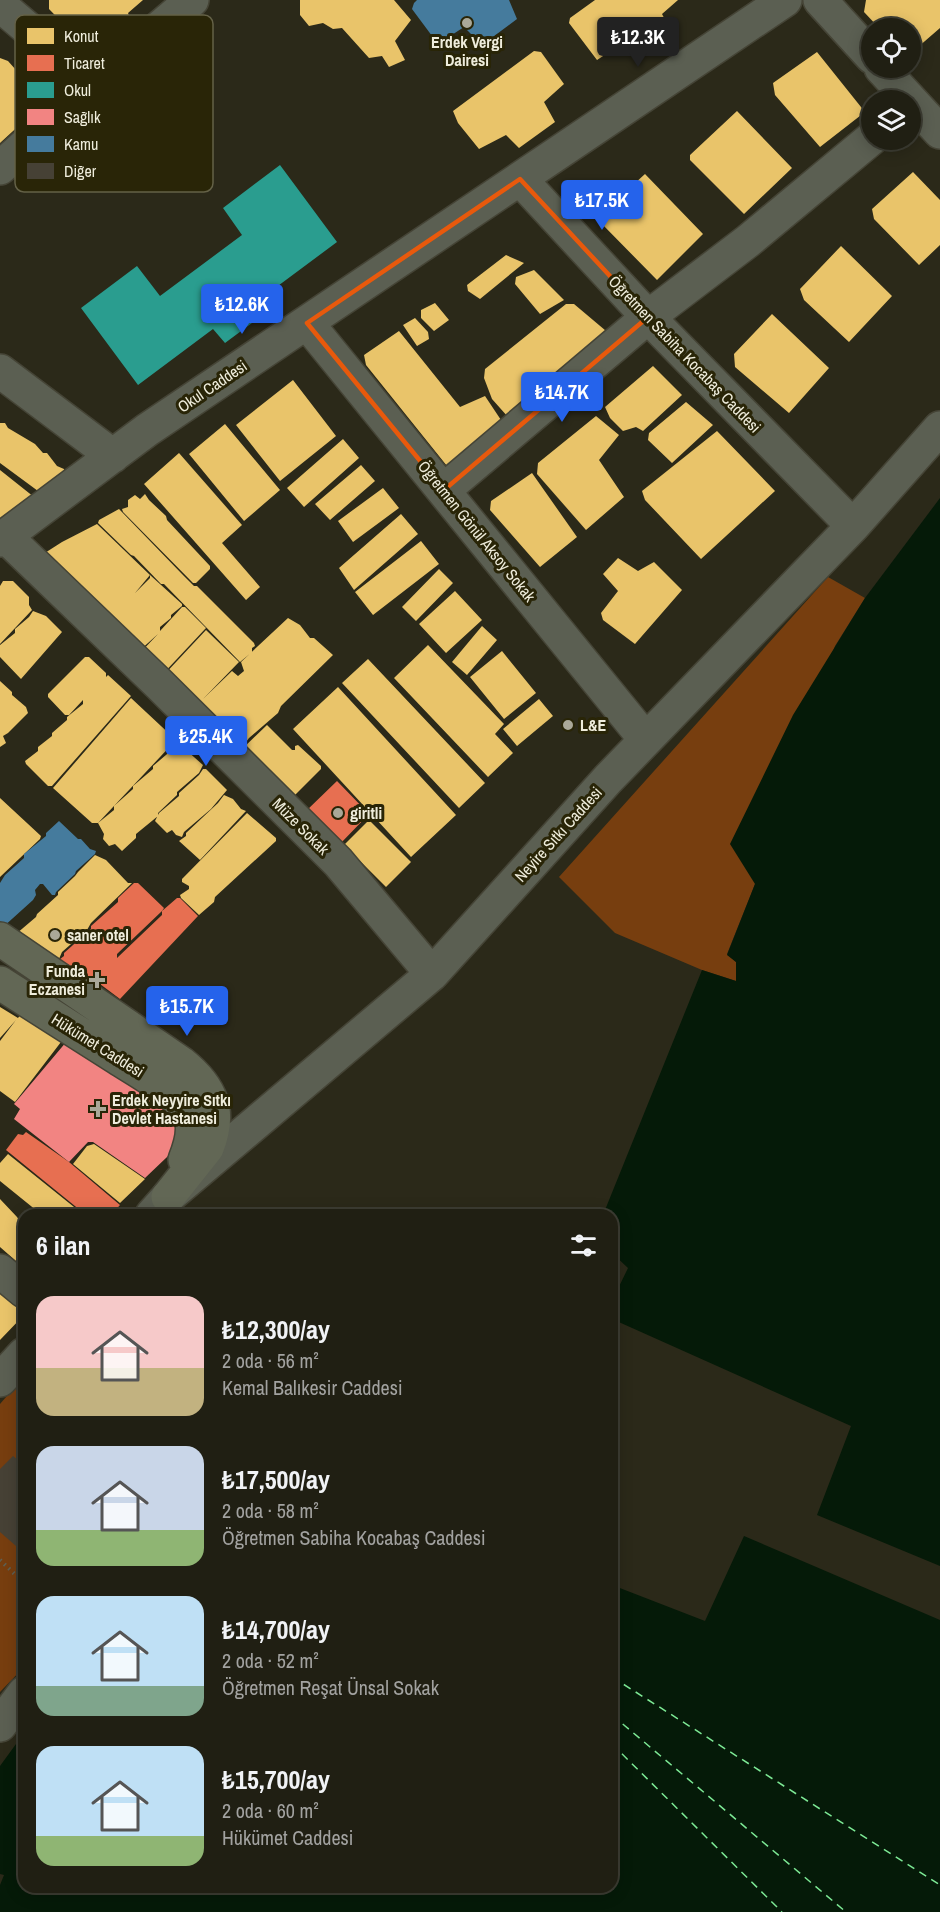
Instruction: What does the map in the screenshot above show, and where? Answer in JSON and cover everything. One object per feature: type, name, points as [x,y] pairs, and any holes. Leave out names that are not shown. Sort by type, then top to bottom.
[{"type":"main road","name":"Hükümet Caddesi","points":[[2,944],[181,1063],[204,1084],[214,1112],[211,1139],[163,1209]]},
{"type":"main road","name":"Hükümet Caddesi","points":[[0,983],[153,1080],[187,1109],[191,1118],[191,1145],[163,1209]]},
{"type":"street","points":[[174,15],[192,0]]},
{"type":"street","name":"Okul Caddesi","points":[[2,538],[112,456],[219,381],[520,179],[747,11],[785,0]]},
{"type":"street","points":[[820,0],[861,45]]},
{"type":"street","points":[[0,5],[15,18]]},
{"type":"street","points":[[890,78],[900,90]]},
{"type":"street","points":[[921,112],[940,132]]},
{"type":"street","points":[[444,490],[648,317],[748,241],[861,147]]},
{"type":"street","points":[[0,168],[15,154]]},
{"type":"street","name":"Öğretmen Sabiha Kocabaş Caddesi","points":[[520,179],[648,317],[853,526]]},
{"type":"street","name":"Öğretmen Gönül Aksoy Sokak","points":[[307,323],[646,740]]},
{"type":"street","points":[[0,371],[112,456]]},
{"type":"street","name":"Neyire Sıtkı Caddesi","points":[[163,1209],[432,974],[600,788],[853,526],[940,428]]},
{"type":"street","name":"Müze Sokak","points":[[2,538],[159,684],[338,862],[432,974]]},
{"type":"street","points":[[0,1271],[18,1286]]},
{"type":"street","points":[[0,1380],[18,1360]]},
{"type":"street","points":[[0,1725],[18,1701]]},
{"type":"path","points":[[0,1560],[18,1577]]},
{"type":"highlighted area","points":[[520,179],[648,317],[444,490],[307,323]]},
{"type":"shaded area","points":[[940,498],[940,1566],[817,1515],[851,1426],[618,1322],[618,1289],[628,1268],[618,1259],[618,1209],[605,1209],[702,970],[736,981],[736,962],[727,955],[755,884],[730,844],[793,715],[865,598]]},
{"type":"shaded area","points":[[828,577],[865,598],[835,646],[755,884],[727,954],[736,962],[736,981],[702,970],[615,933],[559,877]]},
{"type":"shaded area","points":[[18,1383],[18,1673],[0,1692],[0,1404]]},
{"type":"shaded area","points":[[744,1536],[940,1620],[940,1912],[0,1912],[0,1885],[4,1875],[0,1874],[0,1766],[18,1741],[18,1893],[618,1893],[618,1587],[705,1621]]},
{"type":"building: Konut","points":[[49,0],[143,0],[128,13],[129,15],[55,15],[49,9]]},
{"type":"building: Konut","points":[[300,0],[394,0],[411,20],[395,41],[405,60],[389,67],[382,56],[369,58],[342,28],[333,29],[323,23],[309,26],[300,15]]},
{"type":"building: Konut","points":[[595,0],[678,0],[662,14],[672,33],[640,54],[626,41],[597,60],[569,23],[570,18]]},
{"type":"building: Konut","points":[[866,0],[940,0],[940,28],[921,44],[921,18],[870,18],[864,12]]},
{"type":"building: Konut","points":[[534,51],[541,52],[564,84],[544,102],[555,122],[519,148],[506,135],[479,149],[458,123],[453,111]]},
{"type":"building: Konut","points":[[817,52],[861,107],[861,115],[820,147],[775,95],[773,83]]},
{"type":"building: Konut","points":[[0,58],[8,61],[15,69],[15,129],[0,143]]},
{"type":"building: Konut","points":[[737,111],[792,168],[744,214],[690,160],[690,155]]},
{"type":"building: Konut","points":[[913,172],[940,200],[940,245],[919,265],[874,219],[872,209]]},
{"type":"building: Konut","points":[[645,174],[703,234],[657,280],[600,222],[600,215]]},
{"type":"building: Konut","points":[[841,246],[892,296],[849,342],[804,300],[800,289]]},
{"type":"building: Konut","points":[[506,255],[524,263],[480,299],[468,291],[467,285]]},
{"type":"building: Konut","points":[[534,270],[564,300],[540,314],[515,284],[516,277]]},
{"type":"building: Konut","points":[[435,303],[449,320],[434,331],[421,318],[421,310]]},
{"type":"building: Konut","points":[[566,304],[574,304],[612,336],[508,417],[492,399],[484,378],[485,369]]},
{"type":"building: Konut","points":[[772,314],[829,368],[789,413],[735,367],[734,354]]},
{"type":"building: Konut","points":[[415,318],[428,332],[429,339],[417,346],[403,325]]},
{"type":"building: Konut","points":[[399,331],[460,407],[485,396],[505,426],[454,466],[447,466],[366,365],[364,355]]},
{"type":"building: Konut","points":[[653,366],[682,395],[643,431],[636,427],[623,431],[610,418],[605,407]]},
{"type":"building: Konut","points":[[293,380],[336,436],[280,481],[236,425]]},
{"type":"building: Konut","points":[[686,402],[713,425],[672,463],[648,440],[649,433]]},
{"type":"building: Konut","points":[[596,416],[619,435],[599,460],[624,497],[586,530],[537,474],[538,463]]},
{"type":"building: Konut","points":[[0,423],[5,423],[8,428],[35,444],[43,453],[47,453],[57,466],[64,469],[64,472],[38,491],[0,463]]},
{"type":"building: Konut","points":[[225,424],[280,490],[244,521],[189,454]]},
{"type":"building: Konut","points":[[717,431],[775,491],[701,559],[645,500],[642,491]]},
{"type":"building: Konut","points":[[343,439],[359,458],[304,507],[287,488]]},
{"type":"building: Konut","points":[[179,453],[242,525],[222,543],[260,587],[246,600],[144,484]]},
{"type":"building: Konut","points":[[361,465],[375,481],[330,520],[315,504]]},
{"type":"building: Konut","points":[[0,470],[34,497],[0,523]]},
{"type":"building: Konut","points":[[532,473],[577,537],[540,567],[490,510],[491,501]]},
{"type":"building: Konut","points":[[383,488],[399,508],[353,542],[338,521]]},
{"type":"building: Konut","points":[[145,494],[210,566],[210,569],[196,583],[193,583],[123,512],[122,509],[128,507],[128,500],[135,495],[140,499]]},
{"type":"building: Konut","points":[[119,509],[194,586],[197,586],[254,643],[252,652],[240,662],[164,584],[161,584],[98,523],[99,520]]},
{"type":"building: Konut","points":[[401,514],[418,534],[354,590],[339,568]]},
{"type":"building: Konut","points":[[97,524],[182,604],[160,627],[160,631],[182,607],[185,607],[206,628],[161,676],[139,654],[158,634],[138,652],[37,558]]},
{"type":"building: Konut","points":[[421,541],[439,564],[373,615],[355,592]]},
{"type":"building: Konut","points":[[618,558],[638,571],[654,562],[682,590],[635,644],[603,620],[601,613],[618,591],[603,574]]},
{"type":"building: Konut","points":[[439,569],[453,583],[416,621],[402,607]]},
{"type":"building: Konut","points":[[3,581],[13,581],[29,597],[32,610],[0,644],[0,586]]},
{"type":"building: Konut","points":[[455,591],[482,620],[446,653],[419,624]]},
{"type":"building: Konut","points":[[33,611],[46,616],[62,632],[21,679],[0,657],[0,645],[15,633],[15,629]]},
{"type":"building: Konut","points":[[288,618],[300,625],[310,638],[314,638],[333,655],[281,706],[278,713],[249,738],[240,750],[162,677],[206,630],[239,662],[203,699],[232,671],[238,676],[244,671],[241,662]]},
{"type":"building: Konut","points":[[482,626],[497,640],[467,675],[452,662]]},
{"type":"building: Konut","points":[[428,645],[504,724],[495,734],[513,753],[488,777],[394,678]]},
{"type":"building: Konut","points":[[502,651],[536,693],[504,719],[470,677]]},
{"type":"building: Konut","points":[[85,657],[89,657],[106,673],[106,677],[108,675],[131,696],[52,786],[48,786],[25,761],[38,751],[38,747],[83,704],[83,700],[69,715],[65,715],[48,697],[48,694]]},
{"type":"building: Konut","points":[[368,659],[485,783],[459,808],[342,683]]},
{"type":"building: Konut","points":[[0,681],[26,707],[28,713],[3,736],[6,743],[0,747]]},
{"type":"building: Konut","points":[[338,687],[456,815],[411,857],[293,729]]},
{"type":"building: Konut","points":[[131,698],[176,740],[98,823],[92,823],[53,788]]},
{"type":"building: Konut","points":[[539,699],[553,716],[517,746],[503,729]]},
{"type":"building: Konut","points":[[267,725],[292,750],[295,750],[295,746],[298,745],[321,766],[321,769],[289,801],[239,752]]},
{"type":"building: Konut","points":[[177,742],[203,765],[199,773],[177,792],[177,795],[158,813],[158,816],[136,834],[136,838],[122,851],[115,844],[109,846],[103,839],[104,834],[98,823],[114,810],[114,806],[173,749]]},
{"type":"building: Konut","points":[[203,769],[206,769],[227,790],[211,809],[184,832],[182,837],[176,835],[172,830],[167,833],[155,821],[159,813],[179,796],[179,793]]},
{"type":"building: Konut","points":[[224,795],[233,799],[241,809],[246,811],[200,860],[179,841]]},
{"type":"building: Konut","points":[[0,798],[41,836],[0,877]]},
{"type":"building: Konut","points":[[247,813],[276,838],[276,841],[215,897],[214,902],[199,915],[181,898],[180,895],[189,889],[182,879]]},
{"type":"building: Konut","points":[[369,820],[411,862],[386,887],[344,845]]},
{"type":"building: Konut","points":[[95,855],[106,860],[128,883],[132,883],[91,923],[87,930],[62,952],[59,959],[16,934],[58,895],[58,892]]},
{"type":"building: Konut","points":[[0,1007],[18,1018],[21,1014],[61,1038],[61,1042],[15,1102],[0,1091],[0,1041],[16,1020],[0,1038]]},
{"type":"building: Konut","points":[[94,1144],[145,1179],[120,1203],[73,1164],[87,1146]]},
{"type":"building: Konut","points":[[8,1154],[77,1209],[35,1209],[0,1181],[0,1163]]},
{"type":"building: Konut","points":[[0,1199],[18,1219],[18,1263],[0,1247]]},
{"type":"building: Konut","points":[[0,1291],[18,1306],[18,1321],[0,1340]]},
{"type":"building: Ticaret","name":"giritli","points":[[337,781],[369,814],[339,845],[306,811]]},
{"type":"building: Ticaret","points":[[134,883],[138,883],[164,908],[162,911],[180,898],[198,916],[120,999],[96,981],[96,977],[90,982],[55,963],[118,902],[118,898]],"holes":[[[162,911],[162,915],[117,958],[117,954]]]},
{"type":"building: Ticaret","points":[[26,1132],[69,1162],[120,1205],[116,1209],[79,1209],[6,1150],[18,1134],[23,1135]]},
{"type":"building: Okul","points":[[280,165],[337,242],[247,309],[256,320],[225,343],[213,329],[138,385],[81,308],[137,266],[160,296],[242,235],[223,208]]},
{"type":"building: Sağlık","name":"Erdek Neyyire Sıtkı Devlet Hastanesi","points":[[67,1041],[177,1109],[188,1137],[145,1178],[93,1142],[88,1142],[69,1162],[14,1119],[20,1109],[14,1104]]},
{"type":"building: Kamu","name":"Erdek Vergi Dairesi","points":[[417,0],[509,0],[517,19],[482,45],[464,27],[438,44],[412,9]]},
{"type":"building: Kamu","points":[[59,821],[90,849],[96,851],[95,854],[55,895],[40,884],[35,890],[36,895],[33,900],[2,928],[0,927],[0,883],[5,875],[24,858],[24,854],[46,836],[46,833]]},
{"type":"building: Diğer","points":[[13,1456],[18,1460],[18,1548],[0,1532],[0,1469]]},
{"type":"ferry route","points":[[618,1681],[940,1885]]},
{"type":"ferry route","points":[[618,1720],[846,1912]]},
{"type":"ferry route","points":[[618,1750],[782,1912]]},
{"type":"place","name":"Erdek Vergi Dairesi","points":[[467,23]]},
{"type":"place","name":"L&E","points":[[568,725]]},
{"type":"place","name":"giritli","points":[[338,813]]},
{"type":"place","name":"saner otel","points":[[55,935]]},
{"type":"place","name":"Funda Eczanesi","points":[[97,980]]},
{"type":"place","name":"Erdek Neyyire Sıtkı Devlet Hastanesi","points":[[98,1109]]}]
